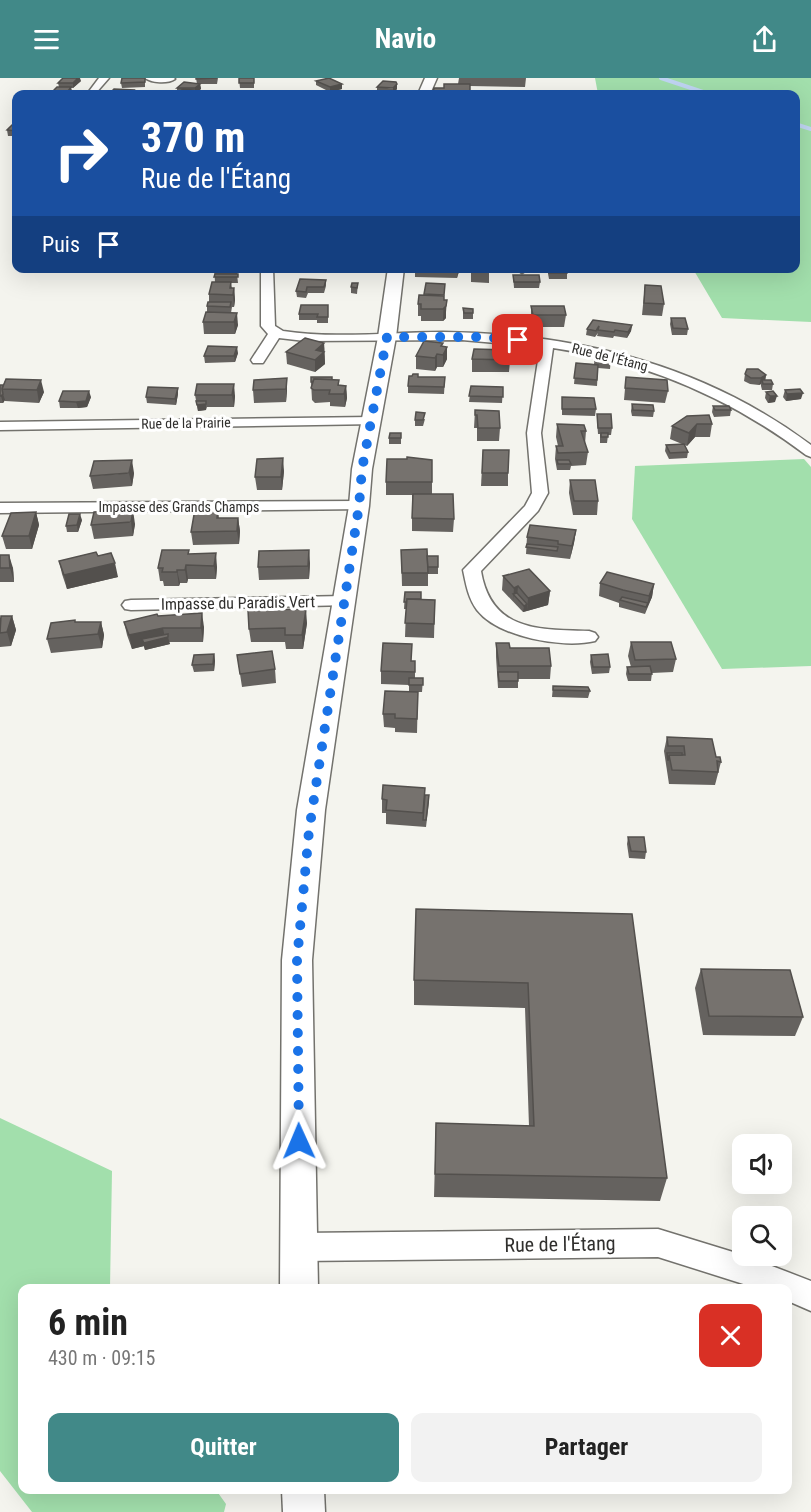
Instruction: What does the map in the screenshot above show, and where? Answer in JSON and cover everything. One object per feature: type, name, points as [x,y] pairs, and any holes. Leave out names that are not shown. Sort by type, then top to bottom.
[{"type":"street","points":[[94,90],[104,78]]},
{"type":"street","points":[[150,78],[169,81]]},
{"type":"street","points":[[258,360],[275,333],[268,326],[267,273]]},
{"type":"street","points":[[299,1284],[297,960],[312,810],[359,506],[362,469],[387,337],[395,273]]},
{"type":"street","name":"Rue de l'Étang","points":[[275,333],[300,337],[481,337],[547,344],[632,361],[684,378],[735,401],[782,429],[811,452]]},
{"type":"street","points":[[547,344],[534,434],[540,493],[531,508],[472,570],[473,585],[477,597],[484,606],[498,619],[513,628],[528,633],[589,637]]},
{"type":"street","name":"Rue de la Prairie","points":[[0,426],[372,421]]},
{"type":"street","name":"Impasse des Grands Champs","points":[[0,508],[359,506]]},
{"type":"street","name":"Impasse du Paradis Vert","points":[[131,605],[344,601]]},
{"type":"street","name":"Rue de l'Étang","points":[[300,1247],[658,1243],[746,1270],[781,1284]]},
{"type":"street","name":"Rue de l'Étang","points":[[792,1288],[811,1296]]},
{"type":"street","points":[[303,1494],[304,1512]]},
{"type":"green space","points":[[595,78],[811,78],[811,322],[722,318],[695,273],[800,273],[800,90],[597,90]]},
{"type":"green space","points":[[804,459],[811,467],[811,666],[722,669],[632,519],[635,466]]},
{"type":"green space","points":[[0,1118],[112,1171],[110,1284],[18,1284],[18,1494],[219,1494],[226,1504],[224,1512],[32,1512],[0,1471]]},
{"type":"building","points":[[63,78],[78,78],[73,83],[58,83]]},
{"type":"building","points":[[122,78],[145,78],[145,82],[121,83]]},
{"type":"building","points":[[239,78],[254,78],[254,83],[239,83]]},
{"type":"building","points":[[329,78],[342,84],[330,87],[316,81]]},
{"type":"building","points":[[383,81],[397,84],[393,88],[377,87]]},
{"type":"building","points":[[184,82],[200,84],[195,88],[177,88]]},
{"type":"building","points":[[444,84],[470,84],[470,90],[434,90],[434,88],[444,88]]},
{"type":"building","points":[[57,87],[71,87],[69,90],[54,90]]},
{"type":"building","points":[[215,274],[238,274],[238,277],[214,277]]},
{"type":"building","points":[[513,275],[539,275],[540,282],[514,282]]},
{"type":"building","points":[[300,279],[326,280],[324,287],[307,287],[306,292],[296,291]]},
{"type":"building","points":[[212,282],[231,282],[230,288],[234,288],[233,295],[209,294]]},
{"type":"building","points":[[352,283],[358,283],[357,288],[351,287]]},
{"type":"building","points":[[426,283],[445,284],[444,295],[424,294]]},
{"type":"building","points":[[645,285],[661,286],[664,304],[644,303]]},
{"type":"building","points":[[419,295],[444,296],[444,300],[447,300],[446,306],[443,309],[421,309],[421,304],[418,304]]},
{"type":"building","points":[[208,302],[231,302],[230,307],[207,306]]},
{"type":"building","points":[[301,305],[328,305],[328,317],[317,317],[318,314],[299,314]]},
{"type":"building","points":[[531,306],[564,306],[566,315],[533,315]]},
{"type":"building","points":[[463,308],[473,309],[473,313],[464,313]]},
{"type":"building","points":[[206,312],[237,313],[234,322],[203,322]]},
{"type":"building","points":[[671,318],[685,318],[688,329],[673,328]]},
{"type":"building","points":[[593,320],[632,325],[628,332],[598,330],[599,326],[596,331],[587,329]]},
{"type":"building","points":[[305,338],[324,343],[316,350],[324,352],[315,360],[286,352]]},
{"type":"building","points":[[424,341],[443,343],[441,346],[447,347],[443,355],[437,354],[435,358],[416,356]]},
{"type":"building","points":[[208,346],[237,347],[234,356],[204,356]]},
{"type":"building","points":[[474,349],[511,350],[510,360],[472,359]]},
{"type":"building","points":[[595,358],[611,359],[611,362],[595,361]]},
{"type":"building","points":[[576,363],[598,365],[597,380],[574,378]]},
{"type":"building","points":[[747,369],[758,369],[766,375],[761,378],[751,378],[745,374]]},
{"type":"building","points":[[418,374],[418,377],[445,377],[444,387],[408,386],[409,376]]},
{"type":"building","points":[[311,377],[332,377],[332,380],[314,379],[311,382]]},
{"type":"building","points":[[626,377],[667,380],[668,391],[625,388]]},
{"type":"building","points":[[287,378],[286,389],[253,390],[254,380]]},
{"type":"building","points":[[6,379],[41,380],[37,390],[2,389]]},
{"type":"building","points":[[314,379],[339,380],[338,385],[346,386],[344,394],[329,394],[330,390],[314,390],[311,388]]},
{"type":"building","points":[[762,380],[771,380],[773,384],[763,384]]},
{"type":"building","points":[[197,384],[234,384],[232,395],[195,395]]},
{"type":"building","points":[[0,385],[3,385],[1,396],[0,396]]},
{"type":"building","points":[[471,386],[503,387],[503,397],[469,396]]},
{"type":"building","points":[[148,387],[178,388],[175,399],[146,397]]},
{"type":"building","points":[[800,389],[803,393],[787,394],[785,390]]},
{"type":"building","points":[[63,391],[89,391],[86,401],[76,402],[59,401]]},
{"type":"building","points":[[773,391],[777,396],[770,396],[766,392]]},
{"type":"building","points":[[562,397],[594,398],[596,409],[562,409]]},
{"type":"building","points":[[196,401],[206,401],[206,404],[197,405]]},
{"type":"building","points":[[632,404],[653,405],[654,411],[633,410]]},
{"type":"building","points":[[713,406],[729,406],[731,410],[715,410]]},
{"type":"building","points":[[475,410],[499,411],[500,428],[478,428]]},
{"type":"building","points":[[416,412],[425,413],[423,420],[415,420]]},
{"type":"building","points":[[597,414],[611,414],[612,428],[598,428]]},
{"type":"building","points":[[709,415],[712,424],[697,424],[689,433],[672,426],[687,416]]},
{"type":"building","points":[[557,424],[584,425],[586,431],[581,431],[588,452],[558,453],[556,446],[563,446]]},
{"type":"building","points":[[390,433],[401,433],[401,438],[389,438]]},
{"type":"building","points":[[601,433],[608,433],[608,437],[601,437]]},
{"type":"building","points":[[684,444],[688,452],[670,453],[666,445]]},
{"type":"building","points":[[483,450],[509,450],[508,473],[482,473]]},
{"type":"building","points":[[407,457],[432,460],[432,482],[386,482],[387,459],[407,459]]},
{"type":"building","points":[[283,458],[281,477],[255,477],[257,459]]},
{"type":"building","points":[[132,460],[129,473],[90,476],[94,461]]},
{"type":"building","points":[[557,460],[569,460],[571,464],[558,464]]},
{"type":"building","points":[[570,480],[595,480],[598,501],[574,501]]},
{"type":"building","points":[[413,494],[453,494],[454,519],[412,518]]},
{"type":"building","points":[[218,508],[217,518],[238,518],[237,531],[191,532],[195,509]]},
{"type":"building","points":[[133,510],[131,522],[91,525],[94,512]]},
{"type":"building","points":[[36,512],[29,536],[2,536],[11,513]]},
{"type":"building","points":[[69,514],[80,514],[77,525],[66,526]]},
{"type":"building","points":[[530,525],[576,530],[572,546],[558,544],[558,541],[527,537]]},
{"type":"building","points":[[527,544],[558,547],[557,551],[526,547]]},
{"type":"building","points":[[427,549],[428,573],[402,573],[401,550]]},
{"type":"building","points":[[162,550],[189,550],[188,554],[216,553],[214,566],[186,565],[185,570],[162,572],[163,568],[158,568]]},
{"type":"building","points":[[309,550],[308,566],[258,567],[259,551]]},
{"type":"building","points":[[96,552],[98,556],[111,553],[115,563],[64,575],[59,561]]},
{"type":"building","points":[[0,555],[9,555],[10,568],[0,568]]},
{"type":"building","points":[[427,556],[438,556],[438,567],[428,567]]},
{"type":"building","points":[[529,569],[550,591],[528,598],[518,586],[514,588],[503,576]]},
{"type":"building","points":[[607,572],[654,584],[649,596],[623,590],[600,583]]},
{"type":"building","points":[[405,592],[421,592],[421,599],[407,599],[407,602],[404,602]]},
{"type":"building","points":[[517,593],[527,604],[524,606],[513,594]]},
{"type":"building","points":[[622,597],[648,603],[646,607],[620,600]]},
{"type":"building","points":[[407,599],[435,600],[434,624],[405,623]]},
{"type":"building","points":[[306,609],[302,635],[285,635],[285,628],[249,629],[248,610]]},
{"type":"building","points":[[202,613],[201,628],[163,628],[129,635],[124,622],[157,614],[158,616]]},
{"type":"building","points":[[1,616],[12,616],[7,632],[0,633]]},
{"type":"building","points":[[75,620],[75,622],[101,622],[98,634],[47,639],[51,623]]},
{"type":"building","points":[[168,634],[168,637],[144,643],[142,639]]},
{"type":"building","points":[[631,642],[671,642],[676,659],[635,660]]},
{"type":"building","points":[[383,643],[412,644],[411,661],[415,661],[415,672],[381,671]]},
{"type":"building","points":[[496,643],[509,643],[510,648],[549,648],[551,666],[499,666]]},
{"type":"building","points":[[272,651],[275,669],[240,674],[237,655]]},
{"type":"building","points":[[214,654],[213,664],[192,665],[194,655]]},
{"type":"building","points":[[608,654],[610,667],[593,667],[591,655]]},
{"type":"building","points":[[650,666],[652,674],[629,674],[627,667]]},
{"type":"building","points":[[498,672],[518,672],[518,681],[499,681]]},
{"type":"building","points":[[409,678],[423,678],[423,685],[409,685]]},
{"type":"building","points":[[553,686],[588,687],[590,691],[553,690]]},
{"type":"building","points":[[385,691],[418,692],[417,719],[395,718],[395,714],[383,714]]},
{"type":"building","points":[[667,737],[712,739],[716,757],[720,757],[721,762],[717,761],[718,772],[672,770],[669,755],[685,755],[684,746],[668,746]]},
{"type":"building","points":[[667,753],[682,753],[682,755],[669,755],[668,761]]},
{"type":"building","points":[[383,785],[425,788],[423,813],[386,810],[387,800],[382,799]]},
{"type":"building","points":[[425,795],[429,795],[426,820],[423,820]]},
{"type":"building","points":[[628,837],[644,837],[646,852],[631,851]]},
{"type":"building","points":[[416,909],[632,914],[667,1178],[435,1174],[436,1123],[534,1126],[528,983],[414,980]]},
{"type":"building","points":[[701,969],[790,970],[803,1017],[709,1016]]},
{"type":"waterway","points":[[661,78],[697,90]]},
{"type":"waterway","points":[[800,126],[811,129]]},
{"type":"route","points":[[299,1141],[297,960],[312,810],[359,506],[362,469],[387,337],[481,337],[518,340]]}]
